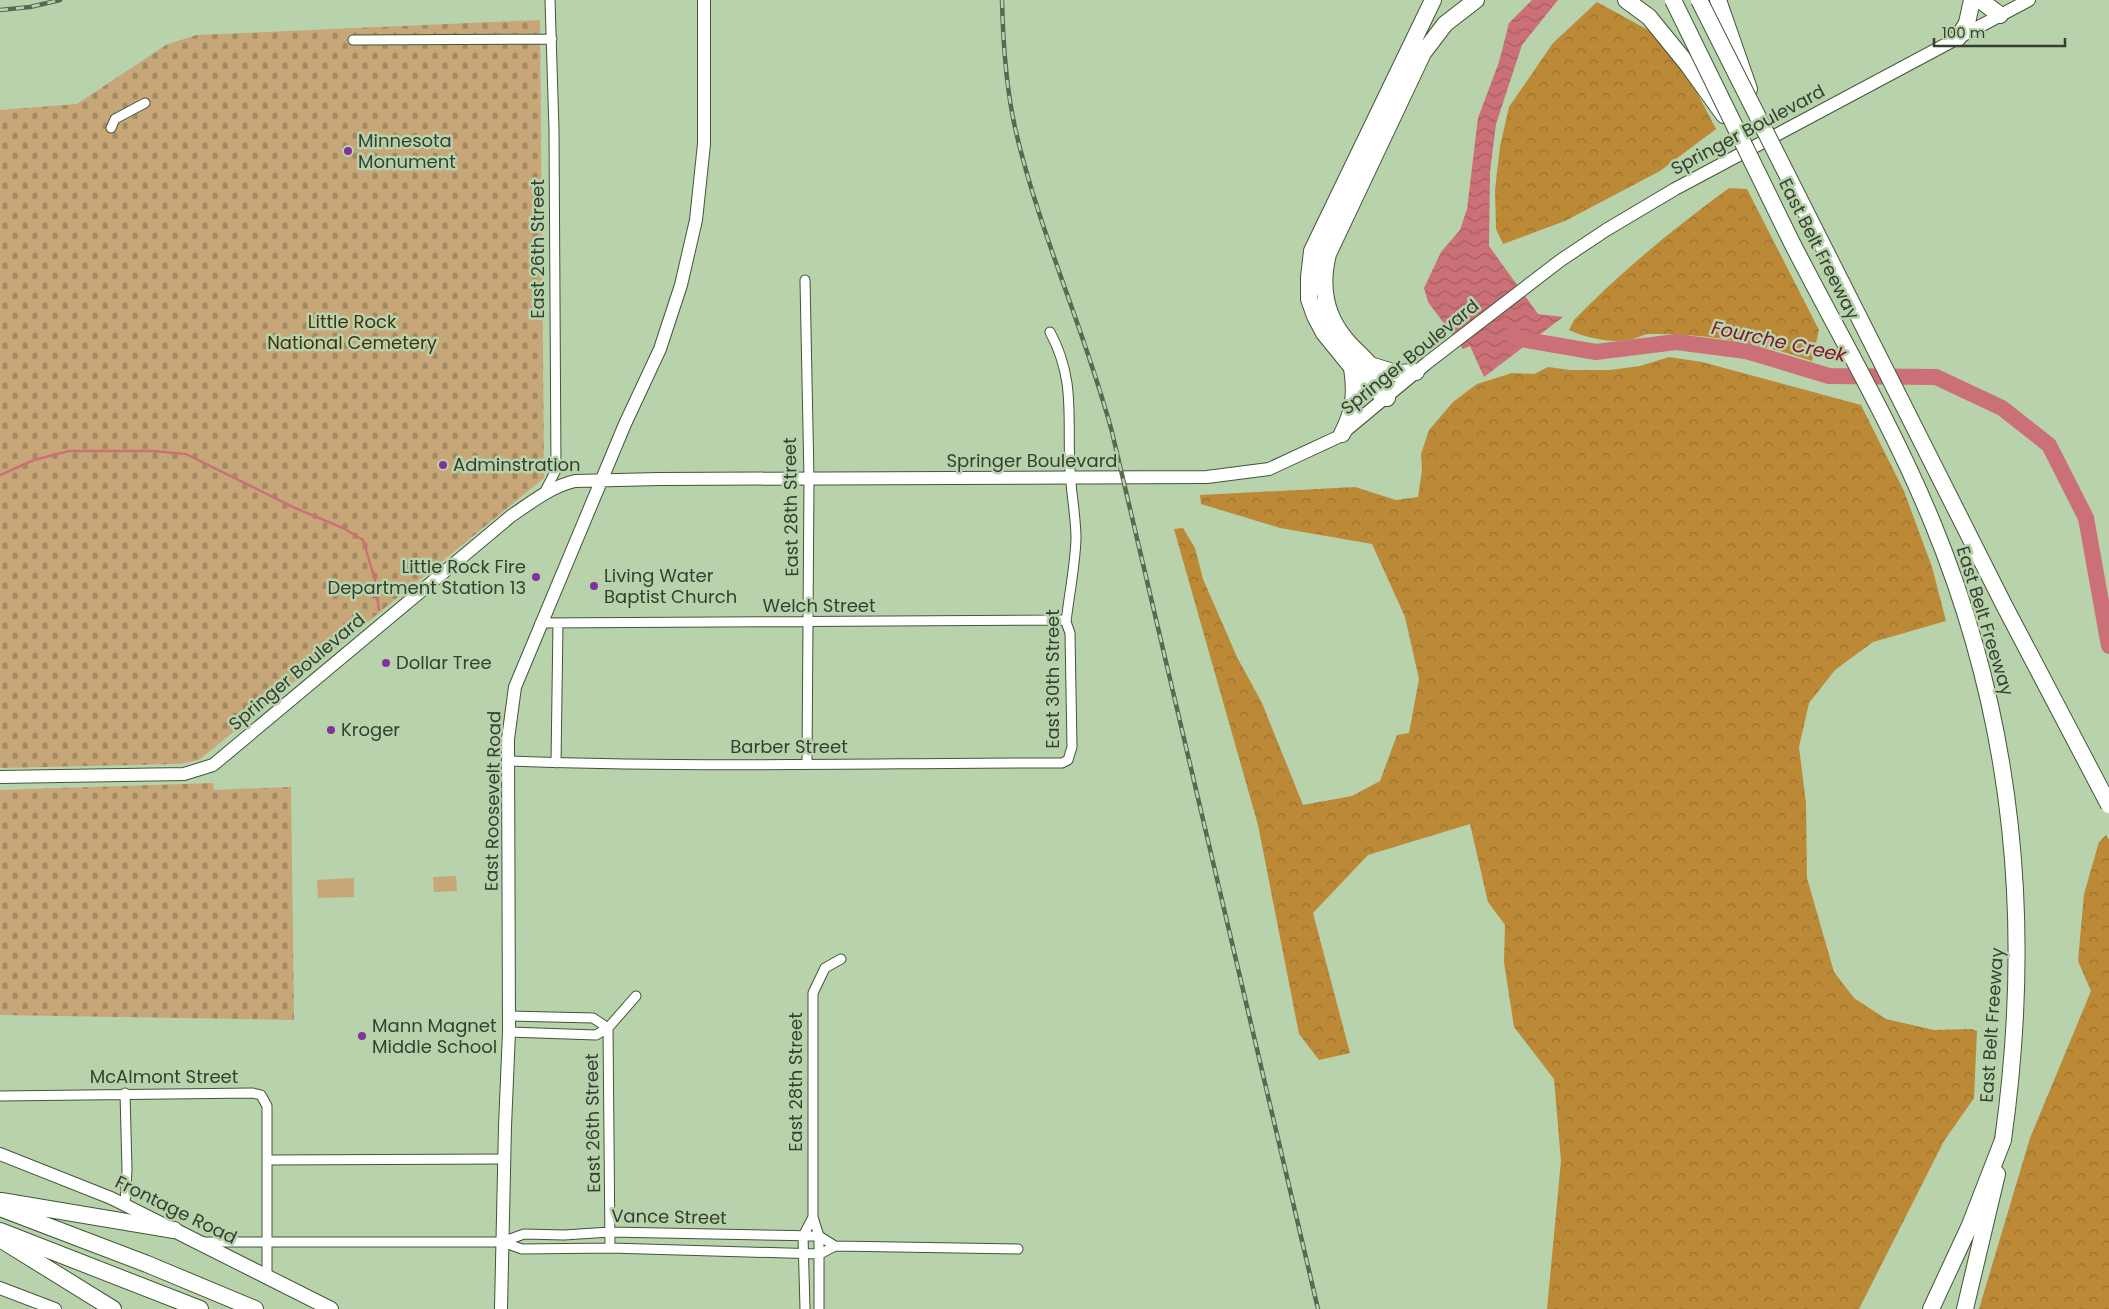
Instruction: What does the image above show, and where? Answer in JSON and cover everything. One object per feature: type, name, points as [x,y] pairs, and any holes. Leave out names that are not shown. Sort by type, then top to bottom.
[{"type":"highway","points":[[1387,398],[1363,381],[1324,333],[1317,299],[1309,277],[1312,251],[1433,0]]},
{"type":"highway","points":[[1317,299],[1328,254],[1423,53],[1445,24],[1476,0]]},
{"type":"highway","points":[[1626,0],[1649,17],[1688,65],[1737,133]]},
{"type":"highway","name":"East Belt Freeway","points":[[1673,0],[1737,133],[1917,485],[1957,587],[1990,707],[2007,801],[2017,911],[2017,987],[2014,1041],[2003,1140],[1993,1198],[1965,1309]]},
{"type":"highway","name":"East Belt Freeway","points":[[1699,0],[2004,606],[2109,805]]},
{"type":"highway","points":[[1718,0],[1760,122]]},
{"type":"highway","points":[[1958,38],[1967,23],[1972,0]]},
{"type":"highway","points":[[1980,0],[1998,7]]},
{"type":"highway","points":[[1317,299],[1332,317],[1345,340],[1376,372],[1387,398]]},
{"type":"highway","points":[[1370,365],[1396,374],[1421,367]]},
{"type":"highway","points":[[1342,434],[1352,414],[1354,400],[1352,368]]},
{"type":"highway","points":[[1930,1309],[1970,1224],[2003,1140]]},
{"type":"highway","points":[[0,1201],[174,1230]]},
{"type":"highway","points":[[0,1208],[147,1264],[255,1309]]},
{"type":"highway","points":[[0,1231],[200,1309]]},
{"type":"highway","points":[[0,1239],[113,1309]]},
{"type":"main road","name":"East Roosevelt Road","points":[[501,1309],[509,1032],[509,728],[515,687],[540,623],[666,335],[690,249],[700,186],[704,144],[704,0]]},
{"type":"main road","name":"Springer Boulevard","points":[[0,777],[184,774],[204,770],[213,765],[504,522],[542,495],[564,484],[602,481],[1207,477],[1257,471],[1293,460],[1342,434],[1387,398],[1421,367],[1561,260],[1668,193],[1958,38],[1998,7],[2029,0]]},
{"type":"main road","name":"Frontage Road","points":[[0,1154],[124,1204],[331,1309]]},
{"type":"main road","points":[[0,1288],[55,1309]]},
{"type":"street","name":"East 26th Street","points":[[542,495],[556,470],[552,39],[550,0]]},
{"type":"street","points":[[353,40],[552,39]]},
{"type":"street","points":[[111,128],[115,120],[145,102]]},
{"type":"street","name":"East 28th Street","points":[[805,280],[809,480],[807,763]]},
{"type":"street","name":"East 30th Street","points":[[1050,332],[1063,359],[1070,398],[1071,478],[1076,538],[1066,622],[1070,633],[1072,747],[1068,760]]},
{"type":"street","name":"Welch Street","points":[[540,623],[808,623],[1062,620],[1066,622]]},
{"type":"street","points":[[556,763],[558,623]]},
{"type":"street","name":"Barber Street","points":[[509,761],[556,763],[1062,763],[1068,760]]},
{"type":"street","name":"East 28th Street","points":[[819,1309],[819,1236],[812,1217],[813,993],[825,968],[841,959]]},
{"type":"street","points":[[509,1032],[596,1035],[608,1028],[636,996]]},
{"type":"street","points":[[509,1016],[593,1018],[608,1028]]},
{"type":"street","name":"East 26th Street","points":[[608,1028],[610,1248]]},
{"type":"street","points":[[124,1204],[127,1170],[125,1093]]},
{"type":"street","name":"McAlmont Street","points":[[0,1096],[125,1093],[258,1094],[263,1097],[267,1106],[267,1163]]},
{"type":"street","points":[[267,1277],[267,1163],[504,1159]]},
{"type":"street","name":"East 28th Street","points":[[805,1309],[803,1236],[812,1217]]},
{"type":"street","name":"Vance Street","points":[[502,1242],[524,1234],[564,1235],[610,1232],[819,1236]]},
{"type":"street","points":[[819,1236],[835,1246]]},
{"type":"street","name":"Vance Street","points":[[199,1242],[502,1242],[522,1249],[610,1248],[804,1254],[820,1254],[835,1246],[1018,1249]]},
{"type":"green space","points":[[1597,2],[1659,36],[1691,81],[1716,129],[1660,171],[1565,221],[1503,244],[1496,229],[1495,190],[1500,146],[1509,107],[1553,43]]},
{"type":"green space","name":"Little Rock National Cemetery","points":[[540,20],[544,478],[199,760],[179,764],[0,768],[0,110],[77,104],[166,45],[196,35]]},
{"type":"green space","points":[[1729,188],[1747,189],[1819,330],[1812,361],[1752,344],[1712,337],[1650,334],[1634,339],[1613,341],[1590,337],[1569,330],[1574,320],[1630,267],[1668,234]]},
{"type":"green space","points":[[1669,357],[1702,362],[1861,405],[1904,491],[1932,567],[1946,621],[1873,642],[1835,670],[1809,703],[1799,747],[1806,803],[1807,878],[1834,972],[1854,998],[1886,1019],[1934,1030],[1972,1029],[1977,1031],[1974,1098],[1944,1141],[1859,1309],[1547,1309],[1561,1161],[1554,1079],[1514,1027],[1504,962],[1505,925],[1488,902],[1470,824],[1368,855],[1313,913],[1350,1053],[1319,1060],[1299,1034],[1258,825],[1174,529],[1183,528],[1195,548],[1203,579],[1237,657],[1262,703],[1303,805],[1352,796],[1380,781],[1397,735],[1409,733],[1419,679],[1405,617],[1372,544],[1280,528],[1201,504],[1200,495],[1355,487],[1396,500],[1418,497],[1422,470],[1421,454],[1429,430],[1453,402],[1477,384],[1512,373],[1534,374],[1548,367],[1570,370],[1610,370],[1640,366]]},
{"type":"green space","points":[[213,783],[214,790],[291,787],[294,1020],[0,1015],[0,790]]},
{"type":"green space","points":[[2106,835],[2109,840],[2109,1309],[1979,1309],[2030,1138],[2091,991],[2078,961],[2084,894],[2099,842]]},
{"type":"green space","points":[[456,876],[457,891],[434,892],[433,877]]},
{"type":"green space","points":[[354,878],[354,897],[318,898],[317,880]]},
{"type":"water","points":[[1532,0],[1558,0],[1522,45],[1496,124],[1490,172],[1489,246],[1538,314],[1563,317],[1484,377],[1470,346],[1463,349],[1428,302],[1424,288],[1441,252],[1460,230],[1467,209],[1478,118],[1499,62],[1509,23]]},
{"type":"waterway","name":"Fourche Creek","points":[[1514,334],[1515,338],[1596,352],[1676,342],[1746,351],[1829,376],[1936,377],[2002,408],[2049,445],[2086,518],[2109,646]]},
{"type":"waterway","points":[[0,475],[34,460],[69,451],[152,451],[186,454],[295,508],[343,528],[363,540],[375,580],[379,610]]},
{"type":"railway","points":[[0,10],[30,7],[60,0]]},
{"type":"railway","points":[[1002,0],[1006,66],[1016,132],[1037,208],[1089,357],[1112,432],[1318,1309]]},
{"type":"place","name":"Minnesota Monument","points":[[348,151]]},
{"type":"place","name":"Adminstration","points":[[443,465]]},
{"type":"place","name":"Little Rock Fire Department Station 13","points":[[536,577]]},
{"type":"place","name":"Living Water Baptist Church","points":[[594,586]]},
{"type":"place","name":"Dollar Tree","points":[[386,663]]},
{"type":"place","name":"Kroger","points":[[331,730]]},
{"type":"place","name":"Mann Magnet Middle School","points":[[362,1036]]}]
